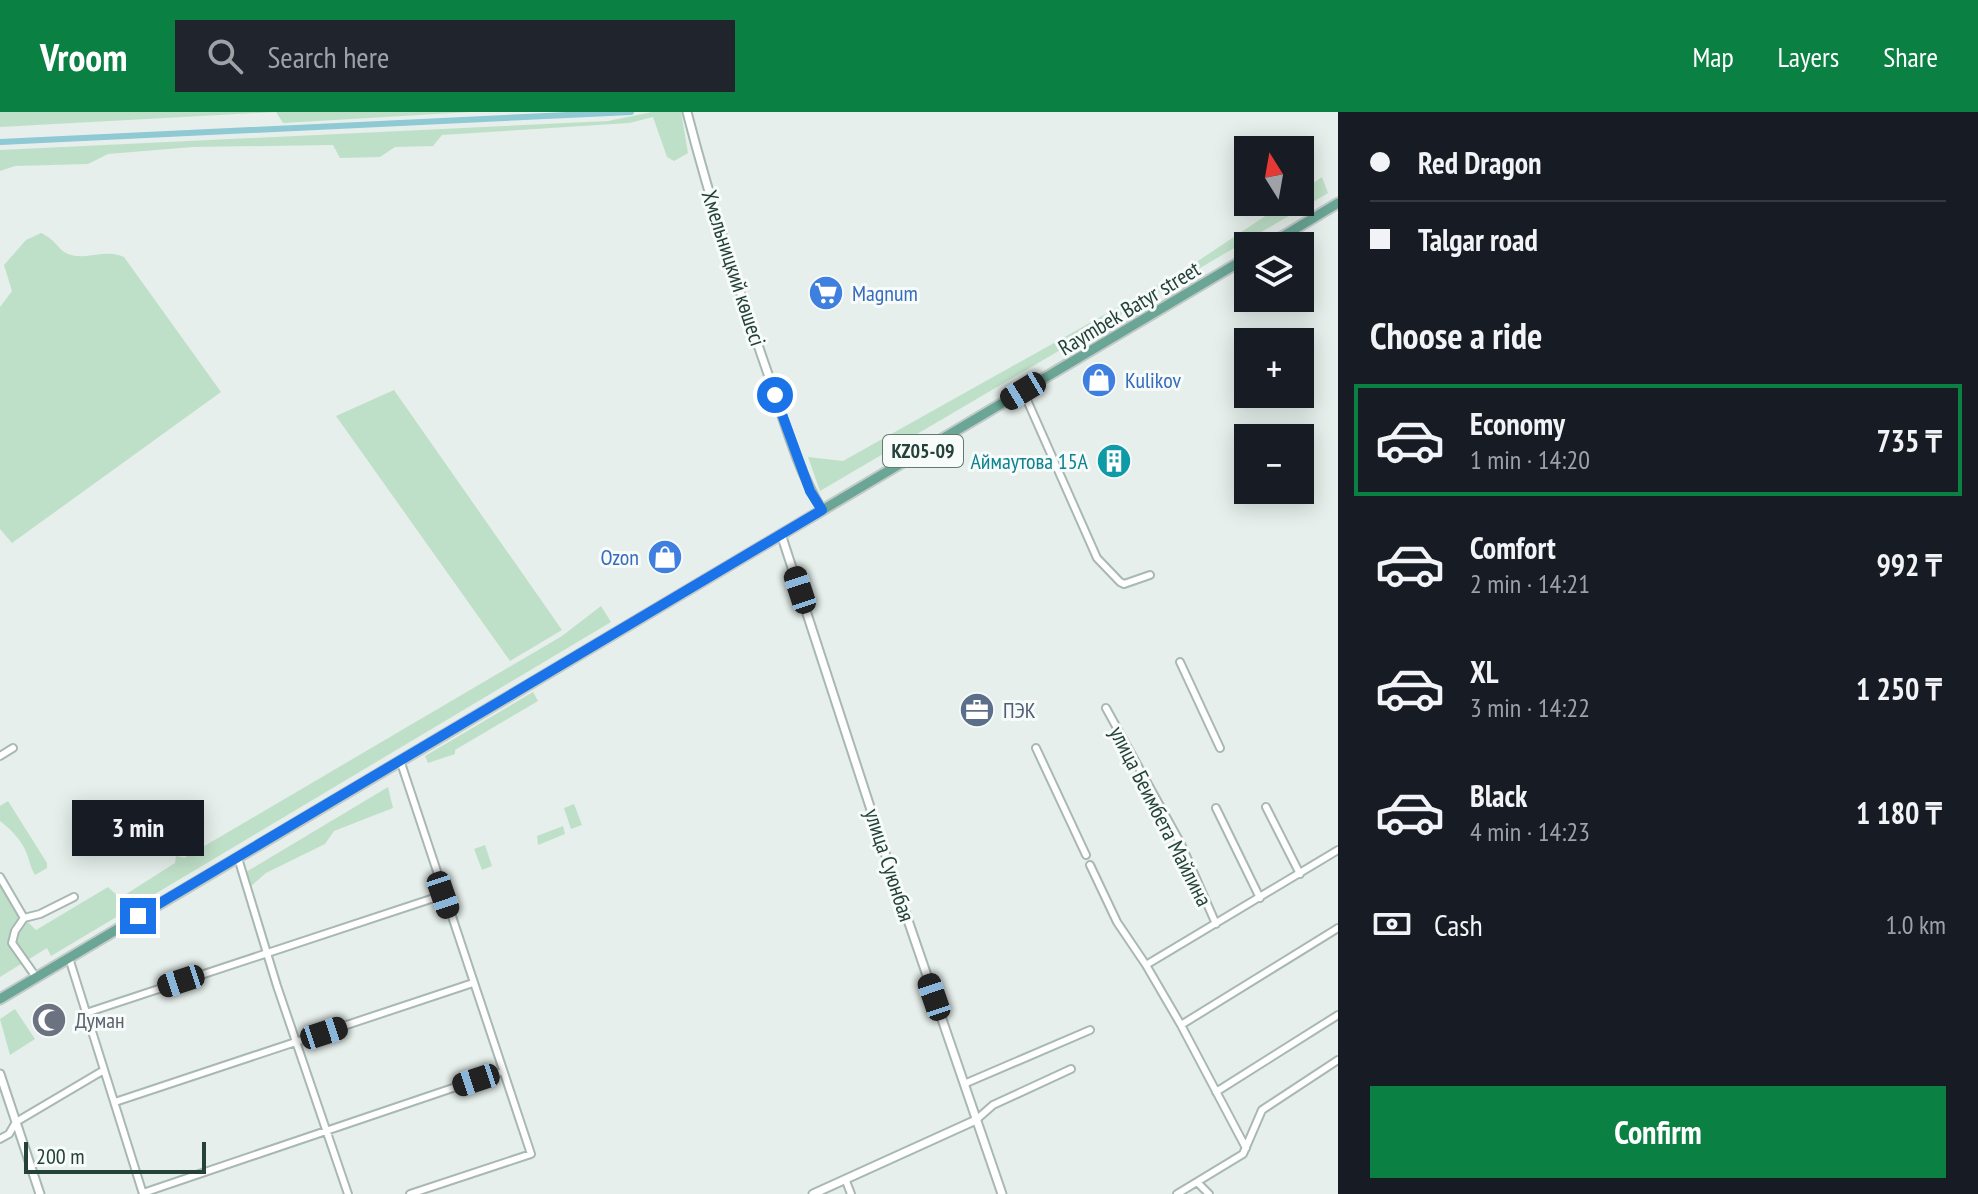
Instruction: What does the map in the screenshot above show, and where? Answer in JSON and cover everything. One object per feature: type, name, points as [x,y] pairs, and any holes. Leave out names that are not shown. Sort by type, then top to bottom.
[{"type":"main road","points":[[1290,232],[1338,203]]},
{"type":"main road","name":"Raymbek Batyr street","points":[[822,510],[1234,265]]},
{"type":"main road","name":"KZ05-09","points":[[0,999],[822,510]]},
{"type":"street","name":"Хмельницкий көшесі","points":[[687,112],[732,271],[806,479],[822,510]]},
{"type":"street","points":[[1023,391],[1097,558],[1116,580],[1124,584],[1150,575]]},
{"type":"street","name":"улица Суюнбая","points":[[781,534],[1002,1194]]},
{"type":"street","points":[[1180,662],[1220,748]]},
{"type":"street","name":"улица Беимбета Майлина","points":[[1106,708],[1181,844],[1216,924]]},
{"type":"street","points":[[0,756],[13,748]]},
{"type":"street","points":[[1036,748],[1086,855]]},
{"type":"street","points":[[400,760],[531,1154],[410,1194]]},
{"type":"street","points":[[1266,807],[1300,874]]},
{"type":"street","points":[[1216,808],[1260,898]]},
{"type":"street","points":[[1146,965],[1338,850]]},
{"type":"street","points":[[238,858],[266,953],[348,1194]]},
{"type":"street","points":[[1090,865],[1117,922],[1181,1025],[1244,1151]]},
{"type":"street","points":[[0,877],[24,918]]},
{"type":"street","points":[[86,1013],[443,895]]},
{"type":"street","points":[[36,977],[12,943],[15,931],[24,918],[40,914],[74,897]]},
{"type":"street","points":[[1181,1025],[1338,928]]},
{"type":"street","points":[[69,958],[143,1194],[503,1071]]},
{"type":"street","points":[[115,1102],[473,983]]},
{"type":"street","points":[[1216,1092],[1338,1015]]},
{"type":"street","points":[[964,1084],[1090,1030]]},
{"type":"street","points":[[1177,1194],[1244,1151],[1262,1110],[1338,1060]]},
{"type":"street","points":[[813,1194],[976,1120],[993,1105],[1071,1069]]},
{"type":"street","points":[[0,1139],[9,1134],[16,1122],[104,1070]]},
{"type":"street","points":[[0,1074],[40,1194]]},
{"type":"street","points":[[846,1181],[851,1194]]},
{"type":"street","points":[[1197,1182],[1209,1194]]},
{"type":"green space","points":[[0,112],[276,112],[0,127]]},
{"type":"green space","points":[[276,112],[471,112],[283,123]]},
{"type":"green space","points":[[652,112],[681,112],[688,153],[674,161],[667,157],[653,117],[629,123],[442,135],[433,146],[395,147],[380,157],[340,158],[333,145],[193,147],[108,154],[88,164],[15,166],[0,171],[0,150],[608,121]]},
{"type":"green space","points":[[1322,177],[1328,193],[1314,201],[1314,182]]},
{"type":"green space","points":[[1265,216],[1289,216],[1262,232],[1241,232]]},
{"type":"green space","points":[[41,233],[73,255],[109,254],[124,257],[221,392],[12,543],[0,529],[0,307],[12,291],[4,265],[26,240]]},
{"type":"green space","points":[[1234,237],[1234,248],[820,491],[808,457],[843,461],[1186,269]]},
{"type":"green space","points":[[394,390],[562,630],[510,661],[336,416]]},
{"type":"green space","points":[[601,606],[611,622],[51,956],[47,948],[0,977],[0,877],[24,918],[36,930],[108,887],[120,898],[175,863],[176,856],[184,858],[562,636]]},
{"type":"green space","points":[[533,692],[538,701],[455,750],[455,754],[428,763],[425,756]]},
{"type":"green space","points":[[388,787],[393,808],[334,831],[325,844],[266,873],[251,886],[246,872]]},
{"type":"green space","points":[[8,801],[47,863],[47,868],[35,875],[20,842],[0,821],[0,806]]},
{"type":"green space","points":[[574,804],[582,825],[571,829],[564,808]]},
{"type":"green space","points":[[563,826],[565,834],[538,845],[537,836]]},
{"type":"green space","points":[[485,845],[492,866],[482,870],[474,849]]},
{"type":"green space","points":[[15,1009],[35,1039],[10,1055],[0,1019]]},
{"type":"waterway","points":[[0,142],[631,112]]},
{"type":"place","name":"Magnum","points":[[826,293]]},
{"type":"place","name":"Kulikov","points":[[1099,380]]},
{"type":"place","name":"Аймаутова 15А","points":[[1114,461]]},
{"type":"place","name":"Ozon","points":[[665,557]]},
{"type":"place","name":"ПЭК","points":[[977,710]]},
{"type":"place","name":"Думан","points":[[49,1020]]},
{"type":"route","points":[[138,916],[822,510],[810,491],[775,395]]}]
